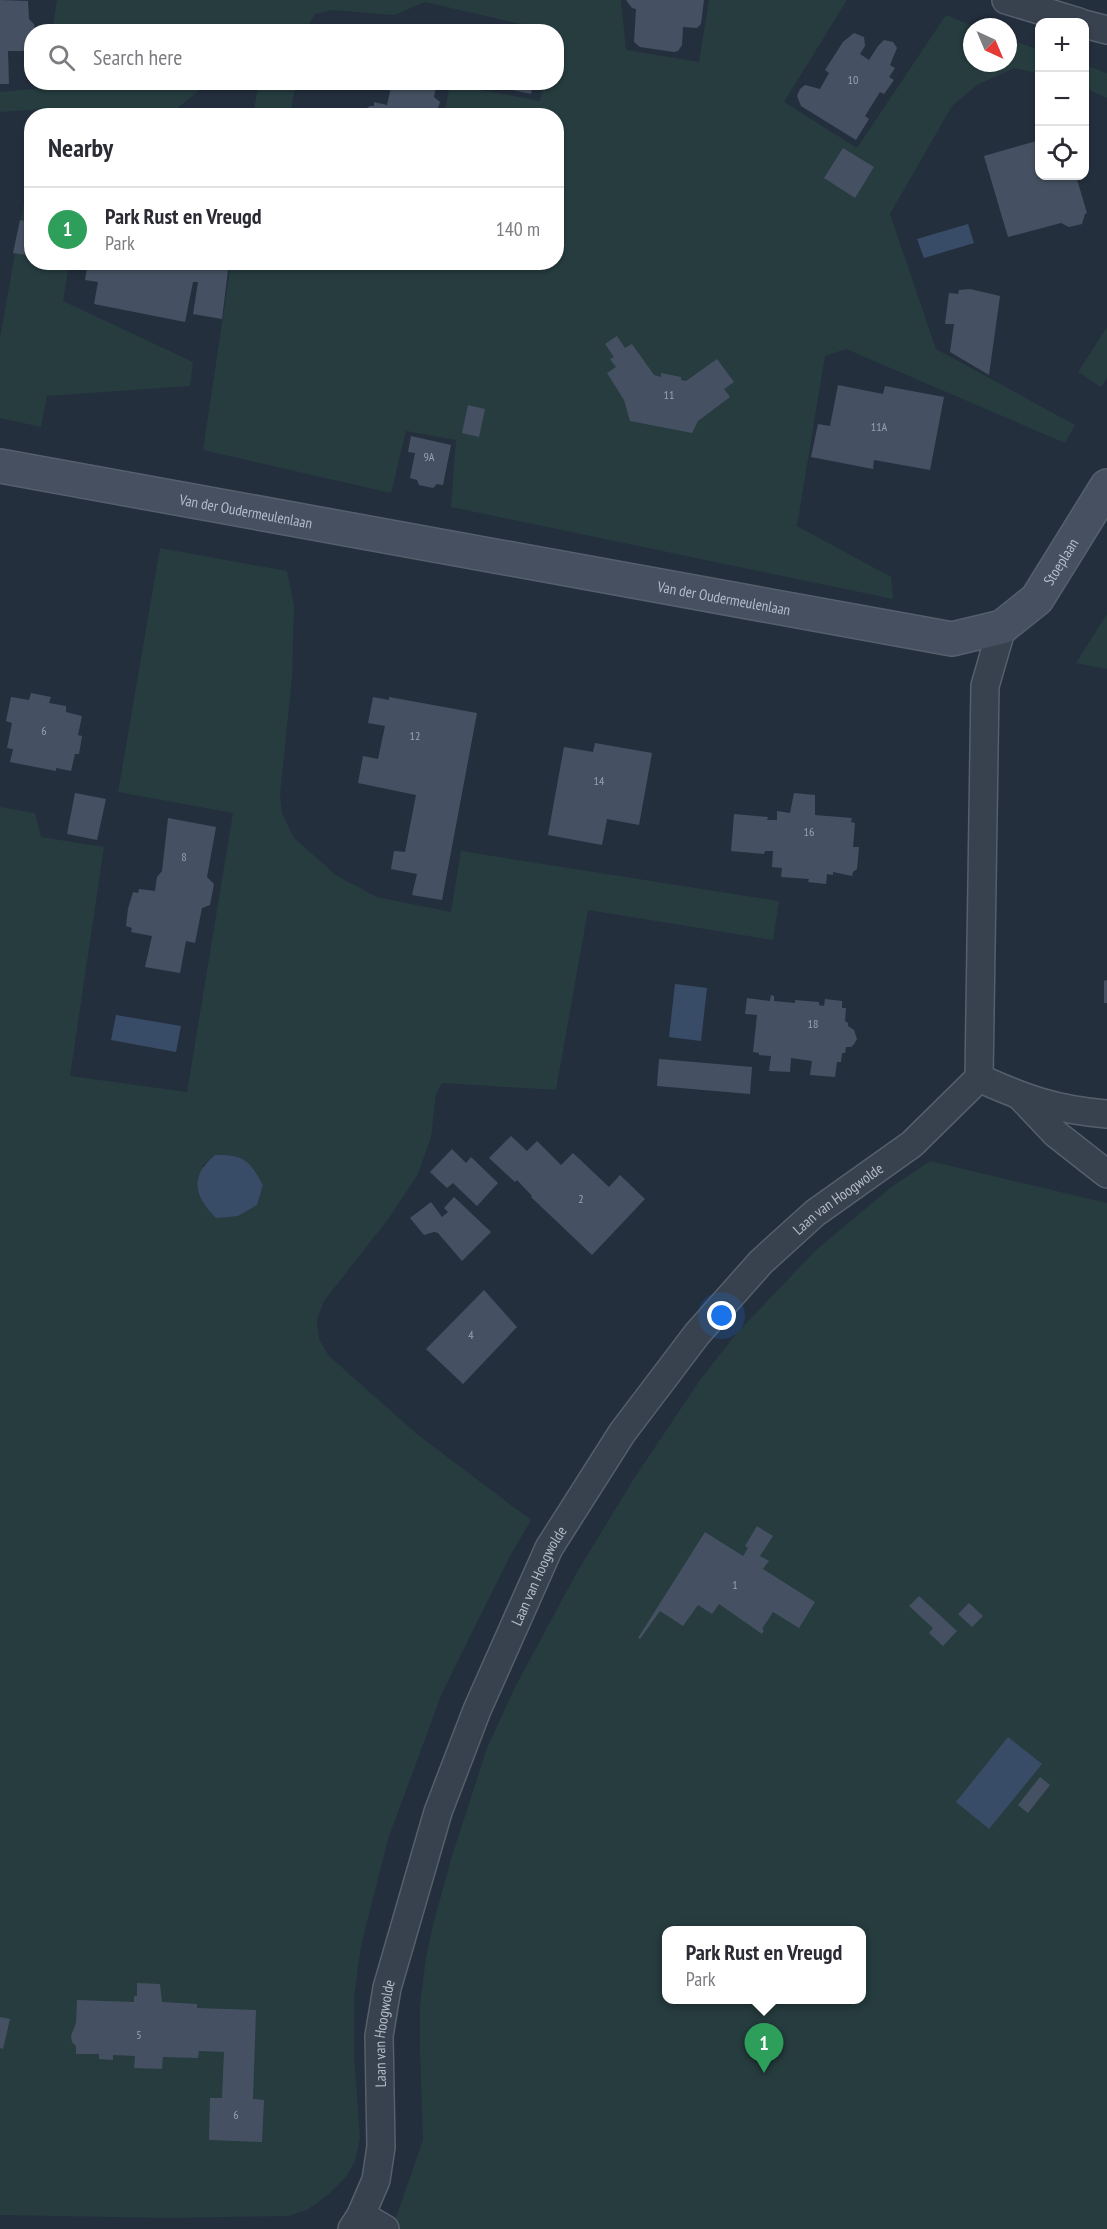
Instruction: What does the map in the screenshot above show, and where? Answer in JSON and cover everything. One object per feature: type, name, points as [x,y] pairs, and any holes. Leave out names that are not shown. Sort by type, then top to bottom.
[{"type":"street","points":[[1006,0],[1066,18]]},
{"type":"street","points":[[1089,25],[1107,30]]},
{"type":"street","name":"Van der Oudermeulenlaan","points":[[0,466],[951,639],[1002,627]]},
{"type":"street","name":"Stoeplaan","points":[[1002,627],[1037,599],[1107,486]]},
{"type":"street","points":[[1002,627],[985,686],[979,1078],[1022,1098],[1074,1112],[1107,1114]]},
{"type":"street","name":"Laan van Hoogwolde","points":[[356,2222],[376,2180],[381,2147],[379,2036],[387,1988],[438,1812],[477,1710],[549,1548],[622,1433],[697,1334],[761,1262],[815,1213],[912,1144],[979,1078]]},
{"type":"street","points":[[1022,1098],[1056,1134],[1107,1174]]},
{"type":"street","points":[[356,2222],[385,2229]]},
{"type":"green space","points":[[57,0],[621,0],[626,50],[699,62],[709,0],[847,0],[784,102],[857,148],[946,15],[963,22],[963,72],[1005,72],[977,85],[952,106],[890,214],[936,349],[1075,425],[1065,443],[846,349],[825,356],[797,526],[891,577],[893,599],[451,507],[456,440],[406,431],[391,493],[203,450],[230,270],[564,270],[564,108],[445,108],[449,90],[482,90],[540,101],[542,90],[564,90],[564,24],[521,24],[425,2],[394,15],[332,10],[315,14],[309,24],[53,24]]},
{"type":"green space","points":[[1017,42],[1035,49],[1035,72],[1017,69]]},
{"type":"green space","points":[[1089,66],[1107,73],[1107,98],[1089,90]]},
{"type":"green space","points":[[24,90],[200,90],[178,108],[24,108],[24,110],[0,112],[0,92]]},
{"type":"green space","points":[[257,90],[295,90],[291,108],[254,108]]},
{"type":"green space","points":[[24,202],[24,270],[68,270],[63,301],[193,362],[190,386],[47,396],[41,427],[0,418],[0,338]]},
{"type":"green space","points":[[1107,327],[1107,378],[1101,387],[1078,372]]},
{"type":"green space","points":[[160,548],[287,571],[294,605],[292,678],[280,794],[282,814],[294,838],[337,876],[377,897],[451,912],[461,851],[779,901],[773,940],[588,910],[556,1090],[442,1083],[436,1094],[431,1137],[418,1174],[389,1218],[324,1301],[317,1320],[319,1339],[329,1356],[418,1435],[531,1520],[510,1556],[442,1693],[388,1839],[361,1946],[354,1997],[354,2054],[360,2138],[355,2161],[346,2177],[328,2195],[307,2210],[288,2216],[168,2218],[0,2215],[0,807],[35,813],[41,837],[104,847],[70,1076],[187,1092],[233,813],[118,792]],"holes":[[[215,1155],[240,1158],[254,1170],[263,1185],[257,1205],[202,1166]]]},
{"type":"green space","points":[[1107,614],[1107,669],[1076,663]]},
{"type":"green space","points":[[930,1161],[1107,1203],[1107,2229],[392,2229],[423,2140],[420,2006],[426,1957],[452,1856],[487,1748],[515,1687],[576,1574],[633,1480],[700,1380],[736,1334],[815,1251],[890,1188]]},
{"type":"water","points":[[968,224],[974,243],[924,258],[917,239]]},
{"type":"water","points":[[675,984],[707,988],[701,1041],[669,1037]]},
{"type":"water","points":[[116,1015],[181,1026],[176,1052],[111,1040]]},
{"type":"water","points":[[215,1155],[240,1158],[250,1165],[263,1185],[257,1205],[238,1216],[216,1218],[208,1210],[199,1193],[198,1178],[201,1170]]},
{"type":"water","points":[[1008,1737],[1042,1764],[989,1829],[956,1802]]},
{"type":"building","points":[[0,0],[28,1],[29,19],[34,24],[24,24],[24,51],[8,51],[9,84],[0,84]]},
{"type":"building","points":[[626,0],[704,0],[701,24],[697,28],[683,27],[682,45],[678,51],[640,47],[634,42],[636,9],[632,8]]},
{"type":"building","points":[[854,33],[864,37],[865,46],[860,54],[869,60],[884,40],[893,42],[897,48],[890,65],[895,68],[889,77],[894,80],[884,94],[880,92],[865,116],[869,119],[856,140],[801,106],[797,96],[805,85],[820,89],[829,73],[825,70],[843,42]]},
{"type":"building","points":[[390,90],[435,90],[434,97],[440,102],[438,108],[367,108],[374,106],[374,102],[387,105]]},
{"type":"building","points":[[512,90],[532,90],[531,94]]},
{"type":"building","points":[[1035,141],[1035,180],[1077,180],[1087,213],[1082,224],[1069,227],[1061,223],[1008,237],[984,156]]},
{"type":"building","points":[[843,148],[874,167],[855,198],[824,178]]},
{"type":"building","points":[[20,220],[24,221],[24,255],[13,253]]},
{"type":"building","points":[[87,270],[228,270],[222,319],[193,314],[198,282],[193,282],[185,322],[94,304],[98,282],[85,280]]},
{"type":"building","points":[[970,289],[1000,296],[989,375],[950,352],[954,324],[945,324],[949,293],[958,294],[959,290]]},
{"type":"building","points":[[617,336],[625,348],[632,344],[654,375],[661,377],[661,373],[681,377],[681,380],[686,381],[717,359],[734,382],[724,389],[730,397],[698,421],[692,433],[630,421],[624,400],[607,373],[616,367],[610,359],[614,357],[605,344]]},
{"type":"building","points":[[838,385],[883,394],[885,386],[944,397],[930,470],[874,460],[873,469],[811,457],[818,424],[830,426]]},
{"type":"building","points":[[468,405],[485,409],[479,437],[462,433]]},
{"type":"building","points":[[411,436],[451,445],[443,485],[437,484],[433,488],[419,485],[417,480],[410,478],[415,453],[408,452]]},
{"type":"building","points":[[31,693],[51,697],[49,703],[66,706],[66,712],[82,716],[78,735],[82,736],[79,754],[75,754],[71,771],[56,768],[56,771],[10,762],[13,749],[7,748],[12,723],[6,721],[11,697],[29,700]]},
{"type":"building","points":[[373,697],[389,700],[389,697],[477,713],[442,900],[412,895],[417,874],[391,869],[394,851],[405,852],[416,795],[358,783],[363,756],[378,759],[385,726],[368,723]]},
{"type":"building","points":[[595,743],[652,753],[639,825],[607,819],[602,845],[548,835],[564,747],[593,752]]},
{"type":"building","points":[[75,793],[106,799],[97,840],[67,834]]},
{"type":"building","points":[[794,793],[815,795],[815,815],[852,818],[851,822],[855,823],[853,847],[859,847],[857,869],[852,876],[833,872],[833,875],[827,874],[826,884],[808,882],[809,879],[781,877],[782,868],[772,867],[773,851],[765,851],[764,854],[731,851],[734,814],[777,820],[777,811],[790,813]]},
{"type":"building","points":[[168,818],[216,827],[207,877],[214,884],[210,905],[202,908],[195,943],[186,941],[180,973],[145,967],[152,936],[131,932],[132,928],[126,926],[133,892],[138,893],[139,889],[155,891],[157,877],[162,871]]},
{"type":"building","points":[[1107,980],[1107,1003],[1104,1003],[1104,981]]},
{"type":"building","points":[[771,995],[774,996],[774,1001],[819,1002],[819,1005],[824,1006],[825,999],[842,1001],[842,1008],[846,1008],[845,1021],[854,1030],[857,1039],[851,1047],[846,1047],[845,1053],[842,1053],[841,1062],[837,1062],[835,1077],[810,1075],[812,1061],[791,1058],[790,1072],[769,1071],[771,1056],[753,1052],[757,1015],[745,1014],[747,998],[770,1001]]},
{"type":"building","points":[[659,1059],[752,1067],[750,1094],[657,1086]]},
{"type":"building","points":[[511,1136],[527,1151],[537,1141],[561,1165],[573,1153],[609,1187],[620,1175],[645,1199],[592,1255],[531,1197],[517,1180],[515,1182],[489,1158]]},
{"type":"building","points":[[452,1149],[466,1163],[471,1157],[498,1183],[477,1206],[453,1183],[447,1188],[430,1172]]},
{"type":"building","points":[[454,1197],[491,1232],[462,1261],[438,1233],[424,1235],[410,1218],[431,1202],[442,1217],[448,1212],[444,1208]]},
{"type":"building","points":[[484,1290],[517,1327],[463,1384],[426,1349]]},
{"type":"building","points":[[757,1526],[773,1536],[760,1556],[769,1561],[763,1569],[815,1602],[799,1628],[773,1612],[762,1629],[764,1630],[762,1634],[719,1604],[712,1614],[698,1605],[683,1626],[660,1611],[640,1639],[638,1638],[705,1532],[743,1556],[748,1548],[745,1546]]},
{"type":"building","points":[[919,1596],[957,1631],[943,1646],[929,1633],[933,1628],[909,1606]]},
{"type":"building","points":[[969,1603],[983,1616],[972,1627],[958,1614]]},
{"type":"building","points":[[1040,1777],[1050,1785],[1028,1813],[1018,1805]]},
{"type":"building","points":[[137,1983],[160,1984],[162,2002],[197,2004],[197,2008],[256,2010],[253,2099],[264,2100],[262,2142],[209,2140],[210,2098],[222,2098],[224,2052],[199,2051],[198,2058],[163,2057],[162,2069],[134,2068],[135,2056],[113,2055],[113,2060],[99,2059],[99,2054],[76,2054],[76,2046],[71,2036],[76,2023],[77,2000],[134,2002],[134,1996],[137,1996]]},
{"type":"building","points":[[0,2017],[10,2019],[3,2049],[0,2048]]},
{"type":"place","name":"Park Rust en Vreugd","points":[[764,2073]]}]
